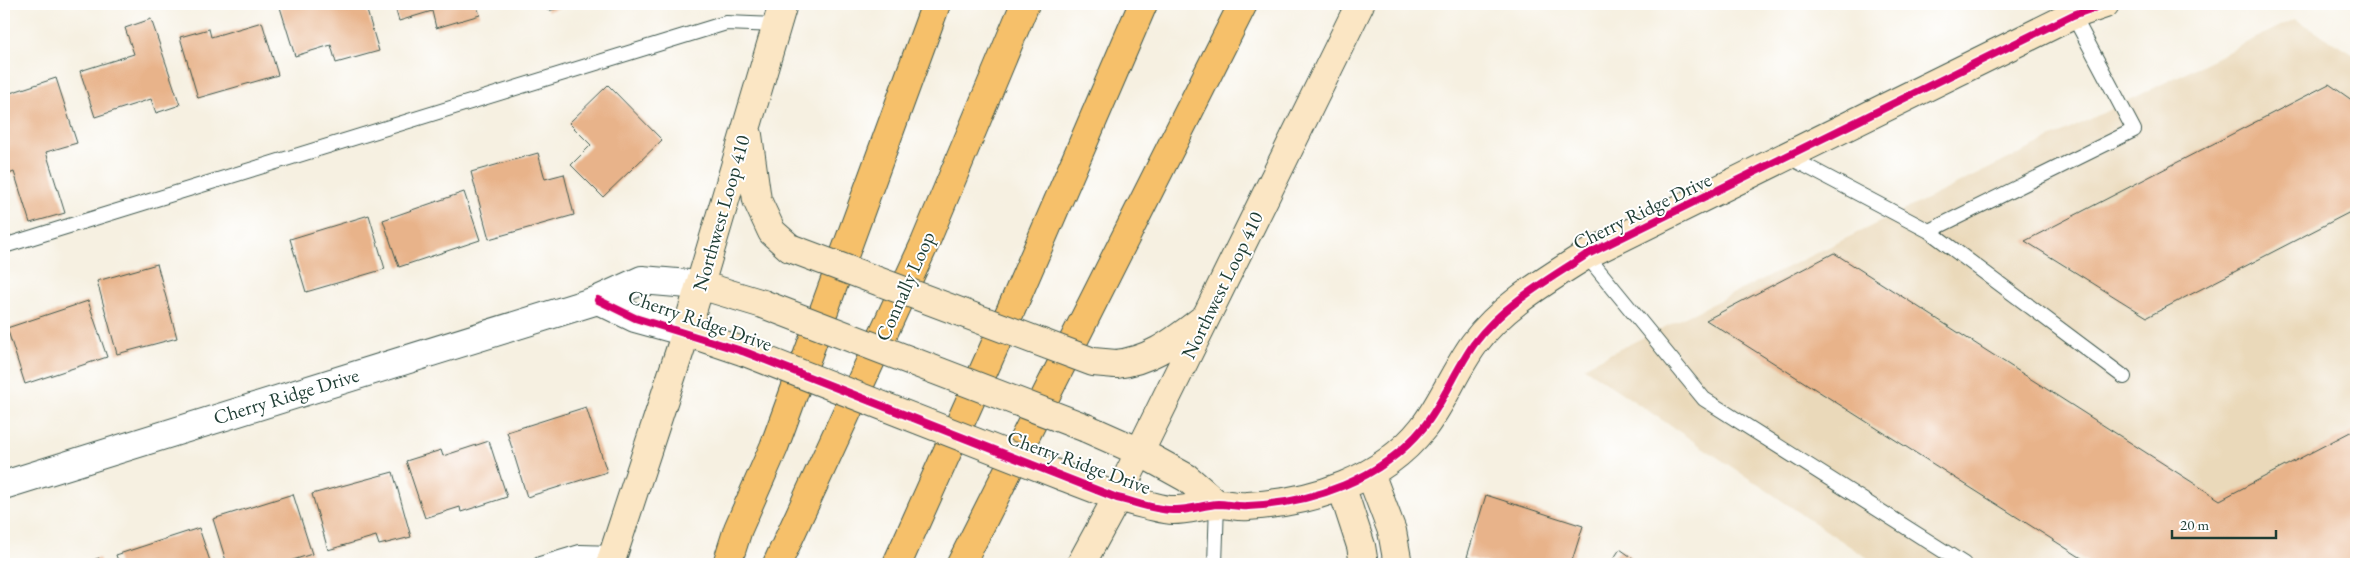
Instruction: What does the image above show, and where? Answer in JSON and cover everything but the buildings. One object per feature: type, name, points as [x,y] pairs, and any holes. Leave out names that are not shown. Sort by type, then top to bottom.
[{"type":"highway","points":[[727,564],[738,529],[774,447],[936,4]]},
{"type":"highway","name":"Connally Loop","points":[[777,564],[925,243],[1025,4]]},
{"type":"highway","points":[[897,564],[1022,285],[1143,4]]},
{"type":"highway","points":[[961,564],[1243,4]]},
{"type":"street","name":"Northwest Loop 410","points":[[1081,564],[1140,452],[1360,4]]},
{"type":"street","name":"Cherry Ridge Drive","points":[[598,300],[635,318],[686,332],[745,352],[1117,498],[1173,510],[1218,504],[1247,506],[1291,500],[1342,488],[1370,473],[1401,449],[1423,428],[1474,344],[1498,318],[1538,286],[1586,255],[1789,157],[2073,15],[2105,4]]},
{"type":"street","name":"Northwest Loop 410","points":[[612,559],[686,332],[780,14]]},
{"type":"street","points":[[747,126],[757,200],[772,232],[790,248],[1093,362],[1116,364],[1135,362],[1163,349],[1205,318]]},
{"type":"street","name":"Cherry Ridge Drive","points":[[4,485],[598,300],[642,280],[700,285],[763,304],[1086,428],[1140,452],[1187,478],[1218,504]]},
{"type":"street","points":[[1370,473],[1392,531],[1398,564]]},
{"type":"street","points":[[1342,488],[1361,546],[1364,564]]},
{"type":"lane","points":[[4,246],[726,22],[780,14]]},
{"type":"lane","points":[[1929,231],[2134,130],[2073,15]]},
{"type":"lane","points":[[1789,157],[1929,231],[2124,377]]},
{"type":"lane","points":[[1586,255],[1704,399],[1964,564]]},
{"type":"lane","points":[[1215,564],[1218,504]]},
{"type":"lane","points":[[540,564],[580,552],[612,559]]},
{"type":"shaded area","points":[[2295,19],[2356,56],[2356,564],[1876,564],[1583,367]]},
{"type":"cycle path","points":[[598,300],[635,318],[745,352],[1117,498],[1165,510],[1189,509],[1218,504],[1244,506],[1272,504],[1297,500],[1321,494],[1366,475],[1387,462],[1406,446],[1430,418],[1467,354],[1485,330],[1511,306],[1586,255],[2073,15],[2105,4]]}]
